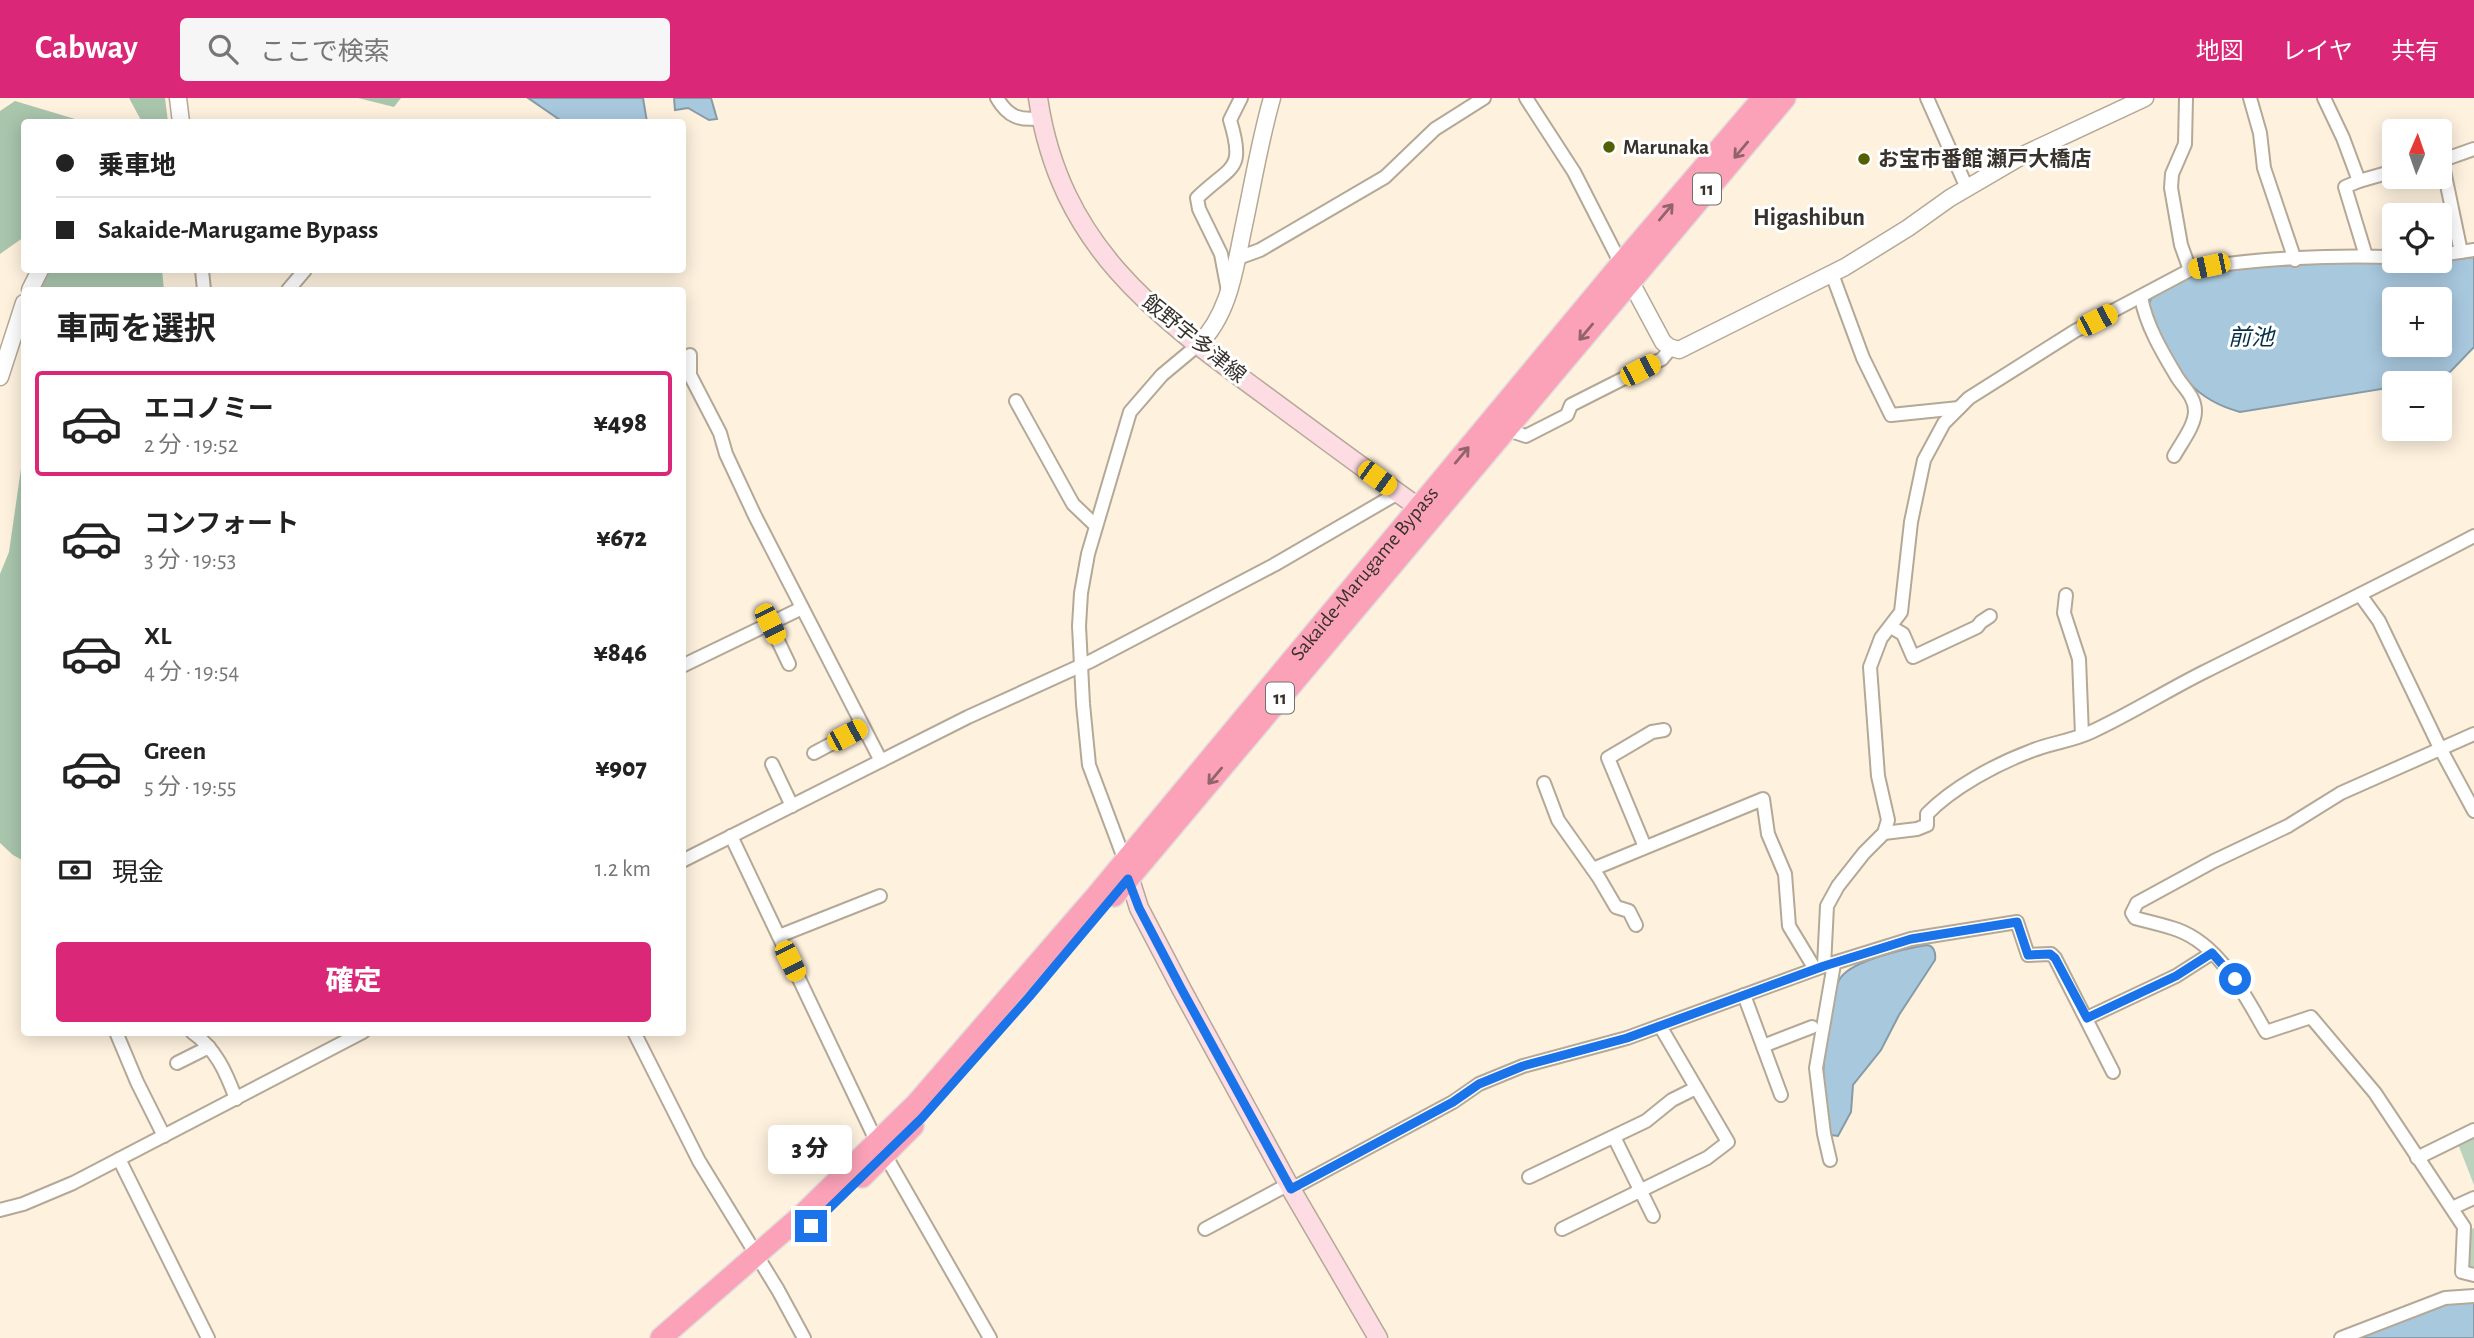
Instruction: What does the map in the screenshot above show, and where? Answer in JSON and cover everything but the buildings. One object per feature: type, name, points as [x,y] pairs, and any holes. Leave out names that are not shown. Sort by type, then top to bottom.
[{"type":"highway","name":"Sakaide-Marugame Bypass","points":[[1425,512],[1506,429],[1763,98]]},
{"type":"highway","name":"Sakaide-Marugame Bypass","points":[[683,1338],[844,1177],[881,1149],[916,1104],[1240,742],[1425,512],[1626,272],[1785,98]]},
{"type":"highway","name":"Sakaide-Marugame Bypass","points":[[661,1338],[761,1262]]},
{"type":"main road","name":"飯野宇多津線","points":[[1038,98],[1041,118],[1068,197],[1101,251],[1127,284],[1198,345],[1425,512]]},
{"type":"main road","points":[[1126,870],[1139,908],[1182,990],[1290,1187],[1378,1338]]},
{"type":"street","points":[[178,98],[181,119]]},
{"type":"street","points":[[997,98],[1008,114],[1021,120],[1041,118]]},
{"type":"street","points":[[1228,291],[1221,254],[1196,198],[1230,170],[1238,157],[1230,120],[1241,98]]},
{"type":"street","points":[[1126,870],[1089,765],[1083,704],[1079,606],[1088,554],[1130,412],[1162,375],[1208,335],[1222,311],[1238,258],[1272,98]]},
{"type":"street","points":[[1238,258],[1260,250],[1385,177],[1436,129],[1484,98]]},
{"type":"street","points":[[1526,98],[1574,172],[1663,342],[1679,350],[1832,274],[1874,250],[1967,188],[2118,103],[2145,98]]},
{"type":"street","points":[[1927,98],[1967,188]]},
{"type":"street","points":[[2186,98],[2185,144],[2172,174],[2171,188],[2181,245],[2190,270]]},
{"type":"street","points":[[2250,98],[2260,133],[2264,167],[2295,260]]},
{"type":"street","points":[[2324,98],[2359,181]]},
{"type":"street","points":[[2452,157],[2474,149]]},
{"type":"street","points":[[2366,256],[2345,187],[2382,174]]},
{"type":"street","points":[[2449,189],[2468,251]]},
{"type":"street","points":[[1885,833],[1887,810],[1878,776],[1870,667],[1876,648],[1901,612],[1910,534],[1924,460],[1944,424],[1969,398],[2028,360],[2075,331],[2190,270],[2209,266],[2382,257]]},
{"type":"street","points":[[291,287],[302,273]]},
{"type":"street","points":[[1832,274],[1863,358],[1891,415],[1959,408]]},
{"type":"street","points":[[2141,297],[2144,315],[2178,378],[2192,397],[2195,411],[2191,425],[2174,456]]},
{"type":"street","points":[[0,377],[21,312]]},
{"type":"street","points":[[1506,429],[1526,436],[1567,415],[1571,405],[1662,359],[1671,348]]},
{"type":"street","points":[[690,355],[690,375],[720,433],[726,454],[755,516],[881,761]]},
{"type":"street","points":[[1016,401],[1073,504],[1096,526]]},
{"type":"street","points":[[686,859],[968,716],[1082,665],[1273,565],[1398,493]]},
{"type":"street","points":[[1830,1160],[1816,1068],[1827,906],[1838,886],[1864,853],[1885,833],[1917,830],[1927,825],[1927,814],[1956,790],[2031,751],[2082,735],[2361,596],[2474,536]]},
{"type":"street","points":[[2066,595],[2064,613],[2079,659],[2082,735]]},
{"type":"street","points":[[2361,596],[2379,621],[2440,748],[2474,811]]},
{"type":"street","points":[[686,664],[802,608]]},
{"type":"street","points":[[1891,627],[1903,634],[1913,657],[1977,627],[1990,616]]},
{"type":"street","points":[[770,624],[789,664]]},
{"type":"street","points":[[814,753],[863,726]]},
{"type":"street","points":[[1646,847],[1608,758],[1652,732],[1664,730]]},
{"type":"street","points":[[2474,734],[2341,793],[2288,826],[2214,861],[2137,903],[2132,913],[2136,918],[2181,931],[2212,953],[2235,979],[2266,1032],[2311,1017],[2375,1093],[2452,1208],[2469,1225],[2462,1272],[2474,1275]]},
{"type":"street","points":[[772,764],[792,806]]},
{"type":"street","points":[[1544,783],[1558,820],[1616,907],[1629,911],[1636,925]]},
{"type":"street","points":[[1593,869],[1763,799],[1768,834],[1785,874],[1789,926],[1824,966]]},
{"type":"street","points":[[731,836],[881,1149],[990,1338]]},
{"type":"street","points":[[779,936],[880,896]]},
{"type":"street","points":[[1205,1228],[1453,1102],[1479,1084],[1523,1066],[1627,1038],[1824,966],[1911,939],[2017,922],[2028,955],[2050,954],[2055,958],[2113,1072]]},
{"type":"street","points":[[2087,1018],[2176,976],[2212,953]]},
{"type":"street","points":[[1744,995],[1781,1095]]},
{"type":"street","points":[[1562,1229],[1707,1157],[1728,1142],[1660,1026]]},
{"type":"street","points":[[1763,1046],[1812,1027]]},
{"type":"street","points":[[118,1036],[164,1136]]},
{"type":"street","points":[[197,1036],[209,1047],[226,1074],[236,1099]]},
{"type":"street","points":[[0,1210],[49,1194],[355,1036]]},
{"type":"street","points":[[636,1036],[699,1161],[804,1338]]},
{"type":"street","points":[[177,1063],[209,1047]]},
{"type":"street","points":[[1530,1177],[1646,1121],[1672,1100],[1696,1088]]},
{"type":"street","points":[[2417,1158],[2474,1130]]},
{"type":"street","points":[[1614,1137],[1653,1216]]},
{"type":"street","points":[[119,1159],[208,1338]]},
{"type":"street","points":[[2452,1208],[2474,1198]]},
{"type":"street","points":[[2341,1338],[2474,1287]]},
{"type":"street","points":[[2445,1298],[2474,1296]]},
{"type":"green space","points":[[129,98],[165,98],[168,119],[140,119]]},
{"type":"green space","points":[[358,98],[401,98],[394,107]]},
{"type":"green space","points":[[15,101],[75,119],[21,119],[21,239],[0,254],[0,111]]},
{"type":"green space","points":[[32,273],[162,273],[164,287],[32,287]]},
{"type":"green space","points":[[21,469],[21,859],[0,843],[0,574],[9,552]]},
{"type":"green space","points":[[2474,1134],[2474,1185],[2458,1144]]},
{"type":"green space","points":[[2474,1228],[2474,1271],[2467,1270],[2470,1230]]},
{"type":"water","points":[[528,98],[643,98],[646,119],[559,119]]},
{"type":"water","points":[[674,98],[711,98],[717,119],[709,120],[688,108],[675,110]]},
{"type":"water","name":"前池","points":[[2474,257],[2474,347],[2451,371],[2382,371],[2382,389],[2240,412],[2205,397],[2193,386],[2182,374],[2148,313],[2147,307],[2152,297],[2187,276],[2240,268],[2382,263],[2382,273],[2452,273],[2452,260]]},
{"type":"water","points":[[1926,945],[1934,950],[1935,960],[1899,1015],[1881,1050],[1853,1085],[1851,1112],[1838,1136],[1831,1135],[1824,1105],[1823,1074],[1833,997],[1838,981],[1861,963]]},
{"type":"water","points":[[2474,1302],[2474,1338],[2356,1338],[2446,1304]]},
{"type":"place","name":"Marunaka","points":[[1609,147]]},
{"type":"place","name":"お宝市番館 瀬戸大橋店","points":[[1864,159]]},
{"type":"district","name":"Higashibun","points":[[1809,218]]},
{"type":"route","points":[[811,1226],[922,1118],[1128,879],[1139,908],[1182,990],[1291,1189],[1453,1102],[1479,1084],[1523,1066],[1627,1038],[1824,966],[1911,939],[2017,922],[2028,955],[2050,954],[2055,958],[2087,1018],[2176,976],[2212,953],[2235,979]]}]
